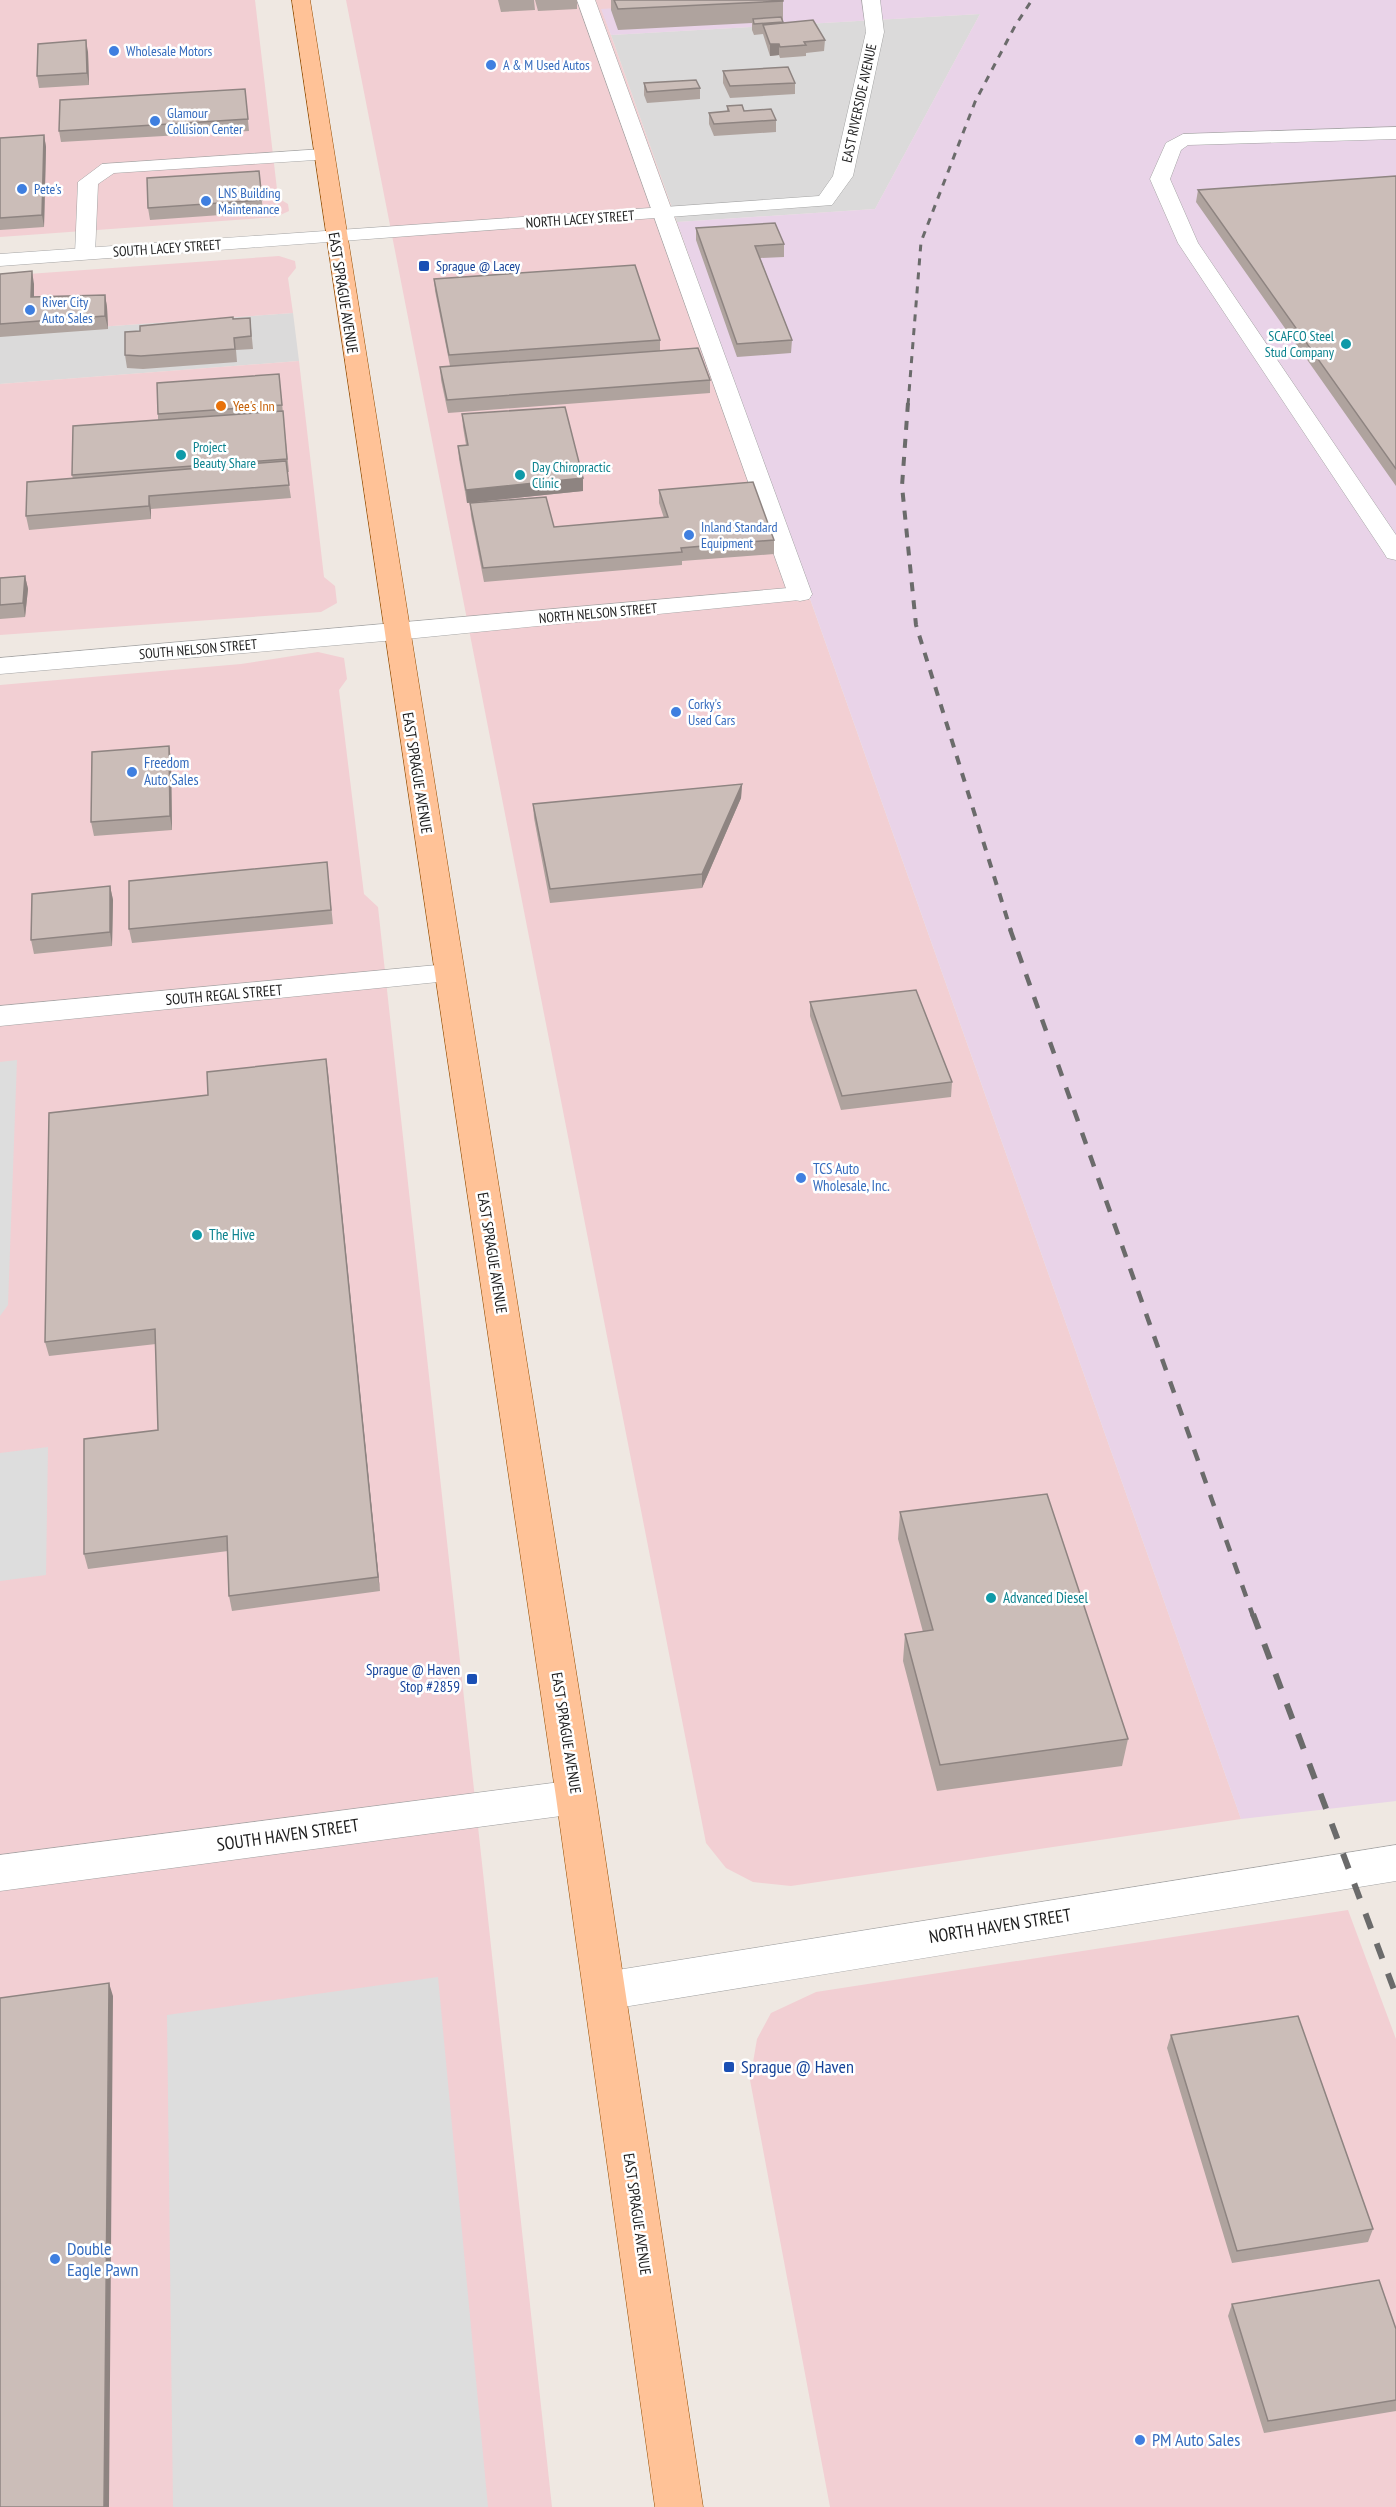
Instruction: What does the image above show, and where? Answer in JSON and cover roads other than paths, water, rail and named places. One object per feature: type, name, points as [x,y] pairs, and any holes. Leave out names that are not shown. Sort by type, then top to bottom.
[{"type":"main road","name":"EAST SPRAGUE AVENUE","points":[[301,0],[334,236],[576,1797],[679,2507]]},
{"type":"street","points":[[586,0],[661,213]]},
{"type":"street","name":"EAST RIVERSIDE AVENUE","points":[[825,201],[843,176],[874,32],[871,0]]},
{"type":"street","points":[[1396,133],[1183,140],[1173,147],[1160,179],[1188,243],[1316,429],[1396,554]]},
{"type":"street","points":[[85,254],[88,182],[109,168],[323,155]]},
{"type":"street","name":"NORTH LACEY STREET","points":[[334,236],[825,201]]},
{"type":"street","name":"NORTH NELSON STREET","points":[[396,632],[800,594],[661,213]]},
{"type":"street","name":"SOUTH LACEY STREET","points":[[0,260],[334,236]]},
{"type":"street","name":"SOUTH NELSON STREET","points":[[0,666],[396,632]]},
{"type":"street","name":"SOUTH REGAL STREET","points":[[0,1016],[448,974]]},
{"type":"street","name":"SOUTH HAVEN STREET","points":[[0,1873],[576,1797]]},
{"type":"street","name":"NORTH HAVEN STREET","points":[[604,1990],[1396,1863]]},
{"type":"railway","points":[[908,405],[921,242],[975,102],[1015,26],[1032,0]]},
{"type":"railway","points":[[908,403],[902,486],[916,625],[1011,931]]},
{"type":"railway","points":[[1010,929],[1253,1616]]},
{"type":"railway","points":[[1253,1614],[1396,1995]]},
{"type":"place","name":"Wholesale Motors","points":[[114,51]]},
{"type":"place","name":"A & M Used Autos","points":[[491,65]]},
{"type":"place","name":"Glamour Collision Center","points":[[155,121]]},
{"type":"place","name":"Pete's","points":[[22,189]]},
{"type":"place","name":"LNS Building Maintenance","points":[[206,201]]},
{"type":"place","name":"Sprague @ Lacey","points":[[424,266]]},
{"type":"place","name":"River City Auto Sales","points":[[30,310]]},
{"type":"place","name":"SCAFCO Steel Stud Company","points":[[1346,344]]},
{"type":"place","name":"Yee's Inn","points":[[221,406]]},
{"type":"place","name":"Project Beauty Share","points":[[181,455]]},
{"type":"place","name":"Day Chiropractic Clinic","points":[[520,475]]},
{"type":"place","name":"Inland Standard Equipment","points":[[689,535]]},
{"type":"place","name":"Corky's Used Cars","points":[[676,712]]},
{"type":"place","name":"Freedom Auto Sales","points":[[132,772]]},
{"type":"place","name":"TCS Auto Wholesale, Inc.","points":[[801,1178]]},
{"type":"place","name":"The Hive","points":[[197,1235]]},
{"type":"place","name":"Advanced Diesel","points":[[991,1598]]},
{"type":"place","name":"Sprague @ Haven Stop #2859","points":[[472,1679]]},
{"type":"place","name":"Sprague @ Haven","points":[[729,2067]]},
{"type":"place","name":"Double Eagle Pawn","points":[[55,2259]]},
{"type":"place","name":"PM Auto Sales","points":[[1140,2440]]}]
